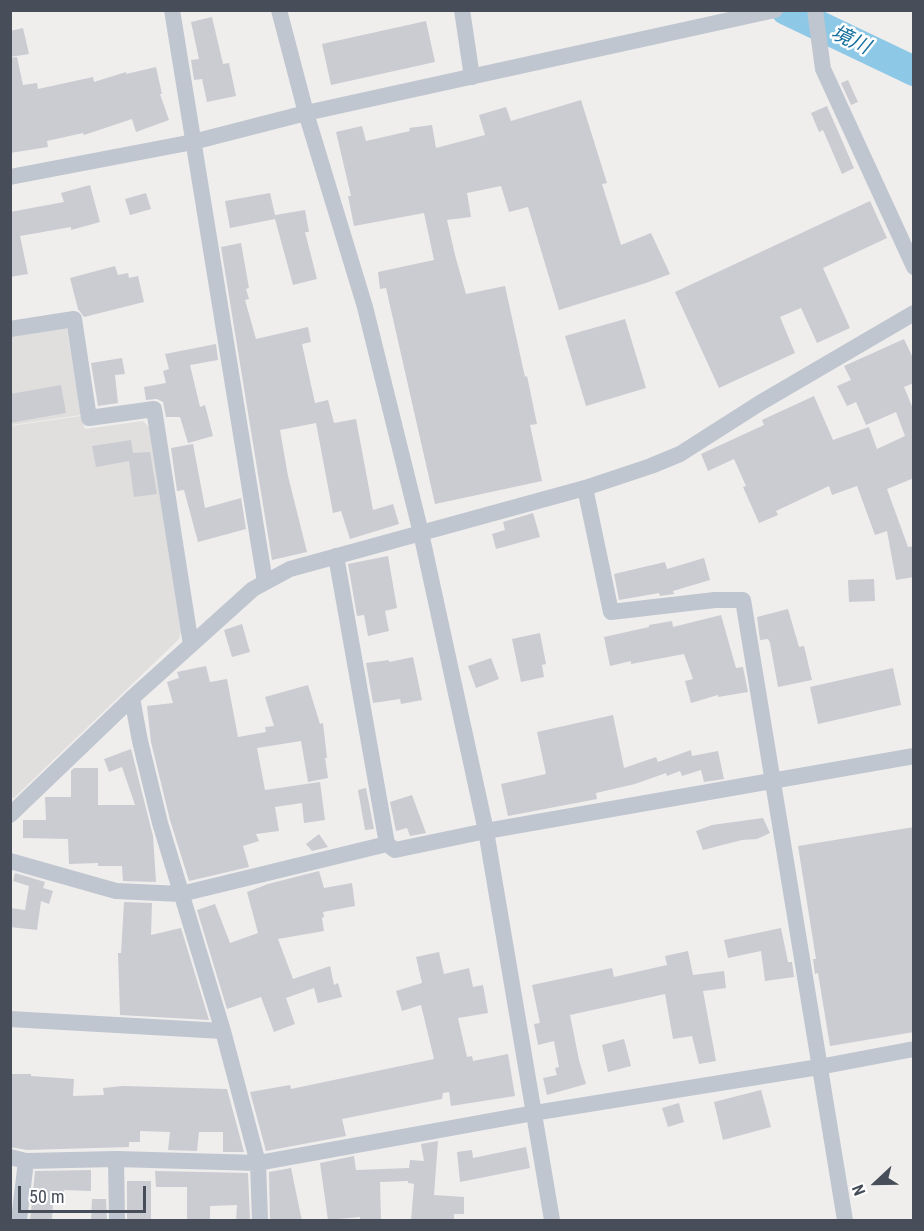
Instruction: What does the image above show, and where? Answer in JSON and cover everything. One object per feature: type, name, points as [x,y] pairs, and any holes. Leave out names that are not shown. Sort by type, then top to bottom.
[{"type":"street","points":[[172,10],[265,582]]},
{"type":"street","points":[[279,10],[306,113],[363,300],[421,533],[486,831],[552,1221]]},
{"type":"street","points":[[462,10],[472,77]]},
{"type":"street","points":[[10,177],[193,142],[306,113],[472,77],[710,17],[749,16],[775,10]]},
{"type":"street","points":[[815,10],[823,69],[914,267]]},
{"type":"street","points":[[10,815],[132,698],[253,589],[265,582],[290,569],[585,488],[680,454],[760,403],[914,313]]},
{"type":"street","points":[[10,329],[74,319],[89,418],[154,409],[191,645]]},
{"type":"street","points":[[585,488],[611,612],[715,600],[743,600],[845,1221]]},
{"type":"street","points":[[336,556],[387,844],[395,850],[486,831],[914,756]]},
{"type":"street","points":[[132,698],[158,813],[223,1031],[258,1163],[260,1221]]},
{"type":"street","points":[[10,861],[116,891],[181,894],[387,844]]},
{"type":"street","points":[[10,1019],[223,1031]]},
{"type":"street","points":[[20,1221],[18,1159],[258,1163],[534,1113],[819,1067],[914,1049]]},
{"type":"street","points":[[116,1159],[117,1221]]},
{"type":"shaded area","points":[[63,325],[67,329],[81,415],[11,425],[11,334]]},
{"type":"shaded area","points":[[81,416],[85,429],[143,421],[149,427],[181,632],[179,639],[14,798],[11,798],[10,426]]},
{"type":"building","points":[[212,17],[223,64],[229,63],[236,96],[207,102],[202,79],[194,80],[191,60],[199,59],[191,22]]},
{"type":"building","points":[[426,21],[435,62],[331,85],[322,44]]},
{"type":"building","points":[[23,28],[29,54],[10,57],[10,31]]},
{"type":"building","points":[[17,57],[23,85],[37,83],[38,89],[93,77],[94,82],[126,72],[126,74],[156,67],[162,94],[160,94],[169,120],[136,132],[132,119],[84,135],[83,133],[47,141],[48,147],[10,153],[10,58]]},
{"type":"building","points":[[848,80],[858,102],[851,105],[841,83]]},
{"type":"building","points":[[581,100],[607,183],[602,184],[621,245],[651,233],[670,274],[559,310],[528,207],[509,212],[501,186],[467,193],[471,217],[447,220],[455,255],[466,294],[505,286],[537,424],[530,425],[542,481],[435,504],[386,288],[380,289],[378,272],[434,260],[424,213],[354,226],[348,196],[351,196],[336,132],[362,126],[366,141],[410,131],[409,128],[432,125],[436,148],[485,135],[479,115],[506,107],[511,121]]},
{"type":"building","points":[[827,106],[854,168],[842,174],[823,130],[819,132],[811,113]]},
{"type":"building","points":[[90,185],[100,222],[71,230],[71,227],[20,236],[28,274],[10,277],[10,212],[64,202],[61,193]]},
{"type":"building","points":[[146,193],[151,209],[130,215],[125,199]]},
{"type":"building","points":[[270,193],[275,215],[305,210],[309,232],[305,232],[317,279],[293,285],[275,219],[230,228],[225,201]]},
{"type":"building","points":[[870,201],[887,238],[823,268],[850,328],[817,343],[801,308],[780,317],[795,353],[719,388],[675,292]]},
{"type":"building","points":[[241,243],[249,288],[246,289],[249,299],[245,300],[256,339],[308,327],[311,342],[302,344],[315,403],[328,400],[334,423],[356,419],[373,510],[393,504],[399,524],[350,539],[341,511],[333,513],[316,423],[280,430],[288,476],[307,552],[272,560],[221,247]]},
{"type":"building","points":[[115,266],[118,275],[128,273],[129,278],[138,276],[144,302],[84,317],[78,309],[70,278]]},
{"type":"building","points":[[625,319],[646,388],[586,406],[565,336]]},
{"type":"building","points":[[904,339],[914,360],[914,383],[904,387],[914,411],[914,478],[887,489],[908,547],[914,546],[914,577],[896,580],[887,531],[875,535],[857,486],[832,495],[829,486],[776,511],[778,515],[759,523],[743,487],[746,486],[734,459],[708,471],[701,454],[764,425],[762,420],[814,396],[833,440],[869,427],[877,449],[905,436],[896,412],[866,425],[856,402],[847,406],[837,386],[851,380],[844,366]]},
{"type":"building","points":[[216,344],[218,360],[190,365],[200,407],[205,405],[213,436],[188,443],[180,417],[166,417],[163,402],[157,399],[146,400],[144,387],[166,383],[163,371],[169,369],[165,354]]},
{"type":"building","points":[[122,358],[125,374],[115,375],[118,403],[98,406],[91,363]]},
{"type":"building","points":[[61,385],[66,413],[10,423],[10,394]]},
{"type":"building","points":[[131,440],[133,453],[150,452],[157,494],[134,497],[129,461],[96,467],[92,446]]},
{"type":"building","points":[[193,444],[205,508],[241,498],[246,529],[198,542],[184,490],[177,491],[171,448]]},
{"type":"building","points":[[533,513],[540,537],[496,549],[492,534],[505,530],[503,522]]},
{"type":"building","points":[[388,556],[397,608],[385,611],[389,631],[368,636],[364,615],[357,616],[348,564]]},
{"type":"building","points":[[704,558],[710,580],[673,591],[674,594],[660,596],[659,593],[619,600],[614,574],[665,562],[667,569]]},
{"type":"building","points":[[874,579],[875,601],[849,602],[848,580]]},
{"type":"building","points":[[788,609],[799,647],[804,646],[812,680],[778,687],[770,643],[768,639],[760,640],[757,617]]},
{"type":"building","points":[[721,615],[736,668],[743,667],[748,692],[718,697],[718,695],[691,703],[685,681],[693,679],[684,654],[610,666],[604,637],[649,627],[649,625],[672,621],[673,627]]},
{"type":"building","points":[[242,624],[250,652],[232,657],[224,630]]},
{"type":"building","points":[[540,633],[546,664],[542,665],[544,677],[521,682],[512,639]]},
{"type":"building","points":[[413,657],[422,700],[401,704],[400,699],[373,703],[366,663],[389,660],[389,662]]},
{"type":"building","points":[[491,658],[499,679],[476,688],[468,666]]},
{"type":"building","points":[[206,666],[210,682],[227,679],[238,737],[266,732],[265,727],[274,726],[265,697],[308,685],[320,724],[323,723],[328,778],[308,782],[301,741],[257,748],[265,790],[320,782],[325,820],[304,823],[302,803],[275,807],[279,831],[256,834],[259,841],[243,846],[249,867],[189,881],[170,820],[151,742],[147,706],[173,703],[167,682],[179,678],[177,672]]},
{"type":"building","points":[[893,668],[901,705],[818,724],[810,687]]},
{"type":"building","points":[[613,715],[624,768],[656,757],[658,762],[691,750],[692,756],[718,751],[724,779],[704,782],[701,770],[682,776],[680,771],[667,776],[666,773],[635,784],[596,793],[597,799],[508,816],[501,784],[546,774],[537,732]]},
{"type":"building","points":[[131,749],[153,836],[156,882],[123,881],[122,866],[98,866],[98,863],[69,864],[68,839],[23,838],[23,820],[46,820],[45,797],[71,797],[71,771],[74,768],[98,768],[98,805],[135,805],[122,767],[109,772],[104,759]]},
{"type":"building","points":[[366,788],[374,829],[365,830],[358,790]]},
{"type":"building","points":[[412,795],[426,833],[410,836],[407,828],[396,831],[390,802]]},
{"type":"building","points":[[763,818],[770,833],[757,839],[742,840],[703,850],[696,831],[712,825]]},
{"type":"building","points":[[914,827],[914,1032],[830,1046],[818,973],[815,974],[813,959],[816,959],[798,846]]},
{"type":"building","points":[[319,834],[328,847],[312,851],[306,844]]},
{"type":"building","points":[[319,871],[324,888],[352,883],[355,906],[323,912],[324,931],[278,939],[293,979],[330,966],[334,985],[338,983],[342,997],[318,1003],[314,988],[286,998],[295,1024],[274,1032],[261,997],[227,1009],[197,910],[215,904],[230,943],[258,933],[247,892],[268,884]]},
{"type":"building","points":[[15,873],[45,882],[43,888],[53,891],[49,904],[41,901],[37,930],[10,927],[10,908],[25,910],[29,886],[13,881]]},
{"type":"building","points":[[124,902],[152,903],[151,935],[181,928],[209,1020],[120,1015],[118,953],[121,953]]},
{"type":"building","points":[[781,928],[788,962],[792,962],[794,977],[765,981],[761,951],[728,958],[724,940]]},
{"type":"building","points":[[688,951],[693,975],[724,971],[726,988],[703,991],[716,1061],[699,1064],[692,1036],[673,1039],[665,994],[570,1015],[586,1084],[547,1095],[543,1078],[557,1075],[555,1068],[559,1067],[554,1041],[538,1045],[534,1024],[540,1023],[532,985],[612,968],[614,977],[667,965],[665,956]]},
{"type":"building","points":[[439,952],[444,974],[469,968],[473,987],[483,985],[488,1013],[458,1018],[467,1057],[472,1056],[473,1061],[508,1054],[515,1096],[451,1106],[449,1092],[443,1093],[442,1099],[342,1119],[346,1136],[266,1151],[250,1092],[290,1085],[291,1089],[434,1059],[421,1005],[402,1011],[396,991],[422,983],[416,957]]},
{"type":"building","points":[[624,1039],[631,1066],[608,1072],[602,1045]]},
{"type":"building","points":[[10,1074],[74,1079],[73,1096],[104,1095],[103,1088],[123,1086],[227,1089],[244,1152],[223,1152],[223,1132],[199,1132],[197,1151],[168,1150],[170,1132],[140,1131],[140,1142],[129,1142],[129,1147],[27,1150],[10,1147]]},
{"type":"building","points":[[761,1090],[771,1127],[723,1140],[714,1102]]},
{"type":"building","points":[[679,1103],[684,1122],[668,1127],[662,1108]]},
{"type":"building","points":[[438,1141],[434,1195],[464,1197],[464,1214],[454,1214],[454,1221],[411,1221],[414,1184],[408,1181],[380,1182],[381,1221],[360,1221],[360,1217],[328,1220],[320,1163],[354,1156],[356,1170],[409,1168],[410,1160],[424,1161],[421,1144]]},
{"type":"building","points":[[526,1147],[530,1168],[460,1182],[457,1152],[472,1150],[473,1158]]},
{"type":"building","points":[[291,1168],[302,1221],[270,1221],[269,1172]]},
{"type":"building","points":[[91,1170],[91,1191],[64,1190],[63,1201],[53,1201],[52,1221],[30,1221],[35,1171]]},
{"type":"building","points":[[155,1171],[248,1173],[250,1221],[236,1221],[237,1205],[210,1206],[210,1221],[187,1221],[187,1187],[156,1187]]},
{"type":"building","points":[[127,1181],[151,1181],[151,1221],[127,1221]]},
{"type":"building","points":[[92,1199],[106,1199],[107,1221],[91,1221]]},
{"type":"waterway","name":"境川","points":[[786,10],[914,71]]}]
